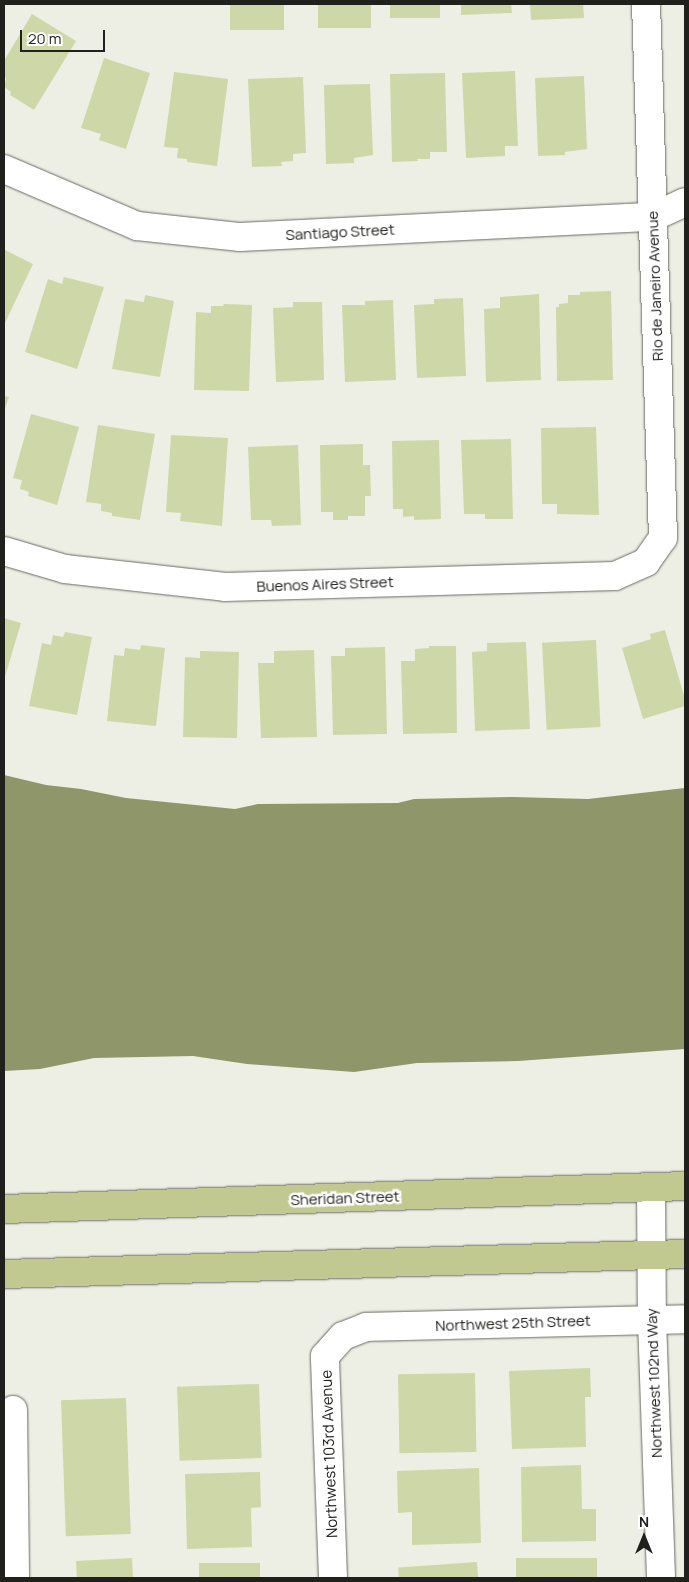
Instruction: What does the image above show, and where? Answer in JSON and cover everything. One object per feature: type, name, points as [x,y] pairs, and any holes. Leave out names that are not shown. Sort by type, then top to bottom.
[{"type":"main road","name":"Sheridan Street","points":[[4,1209],[685,1186]]},
{"type":"main road","points":[[4,1274],[685,1254]]},
{"type":"street","name":"Rio de Janeiro Avenue","points":[[646,4],[663,538],[646,562]]},
{"type":"street","name":"Santiago Street","points":[[4,169],[137,226],[240,237],[653,217],[685,202]]},
{"type":"street","name":"Buenos Aires Street","points":[[4,551],[66,569],[225,587],[615,576],[646,562]]},
{"type":"street","name":"Northwest 102nd Way","points":[[651,1188],[652,1320],[661,1578]]},
{"type":"street","name":"Northwest 25th Street","points":[[343,1336],[366,1328],[685,1319]]},
{"type":"street","name":"Northwest 103rd Avenue","points":[[333,1578],[325,1356],[343,1336]]},
{"type":"street","points":[[13,1410],[9,1530],[15,1578]]},
{"type":"shaded area","points":[[4,775],[46,785],[81,789],[126,798],[235,809],[258,804],[398,803],[414,799],[513,797],[588,799],[685,788],[685,1049],[518,1061],[417,1063],[354,1072],[247,1064],[193,1056],[94,1058],[40,1069],[4,1071]]},
{"type":"building","points":[[230,4],[284,4],[284,30],[230,30]]},
{"type":"building","points":[[318,4],[371,4],[371,28],[318,28]]},
{"type":"building","points":[[390,4],[440,4],[440,18],[390,18]]},
{"type":"building","points":[[461,4],[511,4],[512,13],[461,15]]},
{"type":"building","points":[[530,4],[583,4],[584,18],[531,20]]},
{"type":"building","points":[[32,14],[76,41],[34,110],[10,95],[11,92],[4,87],[6,78],[4,77],[4,61]]},
{"type":"building","points":[[104,58],[150,73],[126,149],[99,140],[101,134],[81,128]]},
{"type":"building","points":[[515,71],[518,146],[505,146],[505,156],[466,158],[462,73]]},
{"type":"building","points":[[174,72],[228,79],[217,166],[187,162],[187,159],[177,158],[178,148],[164,147]]},
{"type":"building","points":[[445,73],[447,152],[430,152],[430,159],[392,162],[390,74]]},
{"type":"building","points":[[584,76],[587,149],[565,152],[565,155],[538,156],[535,78]]},
{"type":"building","points":[[303,77],[306,153],[293,154],[293,161],[281,162],[282,166],[252,167],[248,79]]},
{"type":"building","points":[[370,84],[373,155],[354,158],[354,163],[326,164],[324,85]]},
{"type":"building","points":[[5,250],[33,264],[4,325],[4,253]]},
{"type":"building","points":[[64,277],[104,287],[77,369],[25,352],[48,279],[62,284]]},
{"type":"building","points":[[611,291],[613,380],[557,381],[556,307],[559,307],[559,304],[568,303],[568,295],[580,295],[580,292]]},
{"type":"building","points":[[539,294],[541,380],[486,382],[484,309],[500,308],[500,297]]},
{"type":"building","points":[[145,295],[174,301],[160,377],[112,369],[125,299],[144,302]]},
{"type":"building","points":[[463,298],[466,376],[417,378],[414,305],[434,304],[434,299]]},
{"type":"building","points":[[393,300],[396,380],[345,382],[342,305],[365,305],[365,301]]},
{"type":"building","points":[[293,302],[322,302],[324,380],[276,382],[273,308],[293,307]]},
{"type":"building","points":[[224,304],[252,305],[249,391],[194,390],[196,312],[211,313],[211,306],[223,306]]},
{"type":"building","points":[[4,396],[9,397],[4,411]]},
{"type":"building","points":[[31,414],[79,427],[57,505],[28,496],[29,492],[20,489],[22,480],[13,478]]},
{"type":"building","points":[[98,425],[155,434],[140,520],[112,516],[112,513],[101,511],[101,504],[86,502]]},
{"type":"building","points":[[596,427],[599,515],[557,514],[557,504],[542,504],[541,428]]},
{"type":"building","points":[[171,435],[228,438],[222,526],[180,521],[181,513],[166,512]]},
{"type":"building","points":[[511,439],[513,519],[485,519],[485,514],[464,514],[461,440]]},
{"type":"building","points":[[439,440],[441,519],[414,520],[414,516],[403,517],[403,509],[393,509],[392,441]]},
{"type":"building","points":[[363,444],[363,465],[370,465],[371,496],[365,496],[365,516],[348,516],[348,520],[333,520],[333,512],[321,512],[320,445]]},
{"type":"building","points":[[298,445],[301,525],[272,526],[271,520],[251,520],[248,447]]},
{"type":"building","points":[[4,618],[21,623],[4,680]]},
{"type":"building","points":[[665,630],[685,699],[685,706],[643,719],[622,648],[651,639],[650,634]]},
{"type":"building","points":[[65,632],[92,637],[77,715],[29,706],[42,643],[51,645],[53,635],[63,637]]},
{"type":"building","points":[[596,640],[601,727],[547,730],[542,643]]},
{"type":"building","points":[[526,642],[530,729],[475,731],[472,652],[487,651],[487,643]]},
{"type":"building","points":[[141,645],[165,648],[156,726],[107,721],[114,655],[124,656],[125,648],[140,650]]},
{"type":"building","points":[[429,646],[456,646],[457,733],[403,734],[401,661],[415,661],[415,649],[429,648]]},
{"type":"building","points":[[385,647],[387,734],[333,735],[331,656],[345,656],[345,648]]},
{"type":"building","points":[[314,650],[317,737],[261,738],[258,663],[274,663],[274,651]]},
{"type":"building","points":[[200,651],[239,652],[237,738],[183,737],[185,657],[200,658]]},
{"type":"building","points":[[590,1368],[591,1397],[585,1397],[586,1447],[512,1449],[509,1371]]},
{"type":"building","points":[[475,1373],[476,1452],[399,1453],[398,1374]]},
{"type":"building","points":[[259,1384],[262,1458],[180,1461],[177,1387]]},
{"type":"building","points":[[126,1398],[131,1534],[66,1536],[61,1400]]},
{"type":"building","points":[[581,1465],[582,1509],[596,1509],[596,1541],[522,1542],[521,1467]]},
{"type":"building","points":[[479,1468],[481,1543],[412,1545],[412,1512],[398,1513],[397,1471]]},
{"type":"building","points":[[260,1472],[261,1507],[251,1508],[252,1547],[187,1549],[185,1474]]},
{"type":"building","points":[[132,1558],[133,1578],[77,1578],[76,1561]]},
{"type":"building","points":[[516,1558],[597,1558],[597,1578],[516,1578]]},
{"type":"building","points":[[477,1562],[478,1578],[399,1578],[398,1568]]},
{"type":"building","points":[[199,1563],[260,1563],[260,1578],[199,1578]]}]
